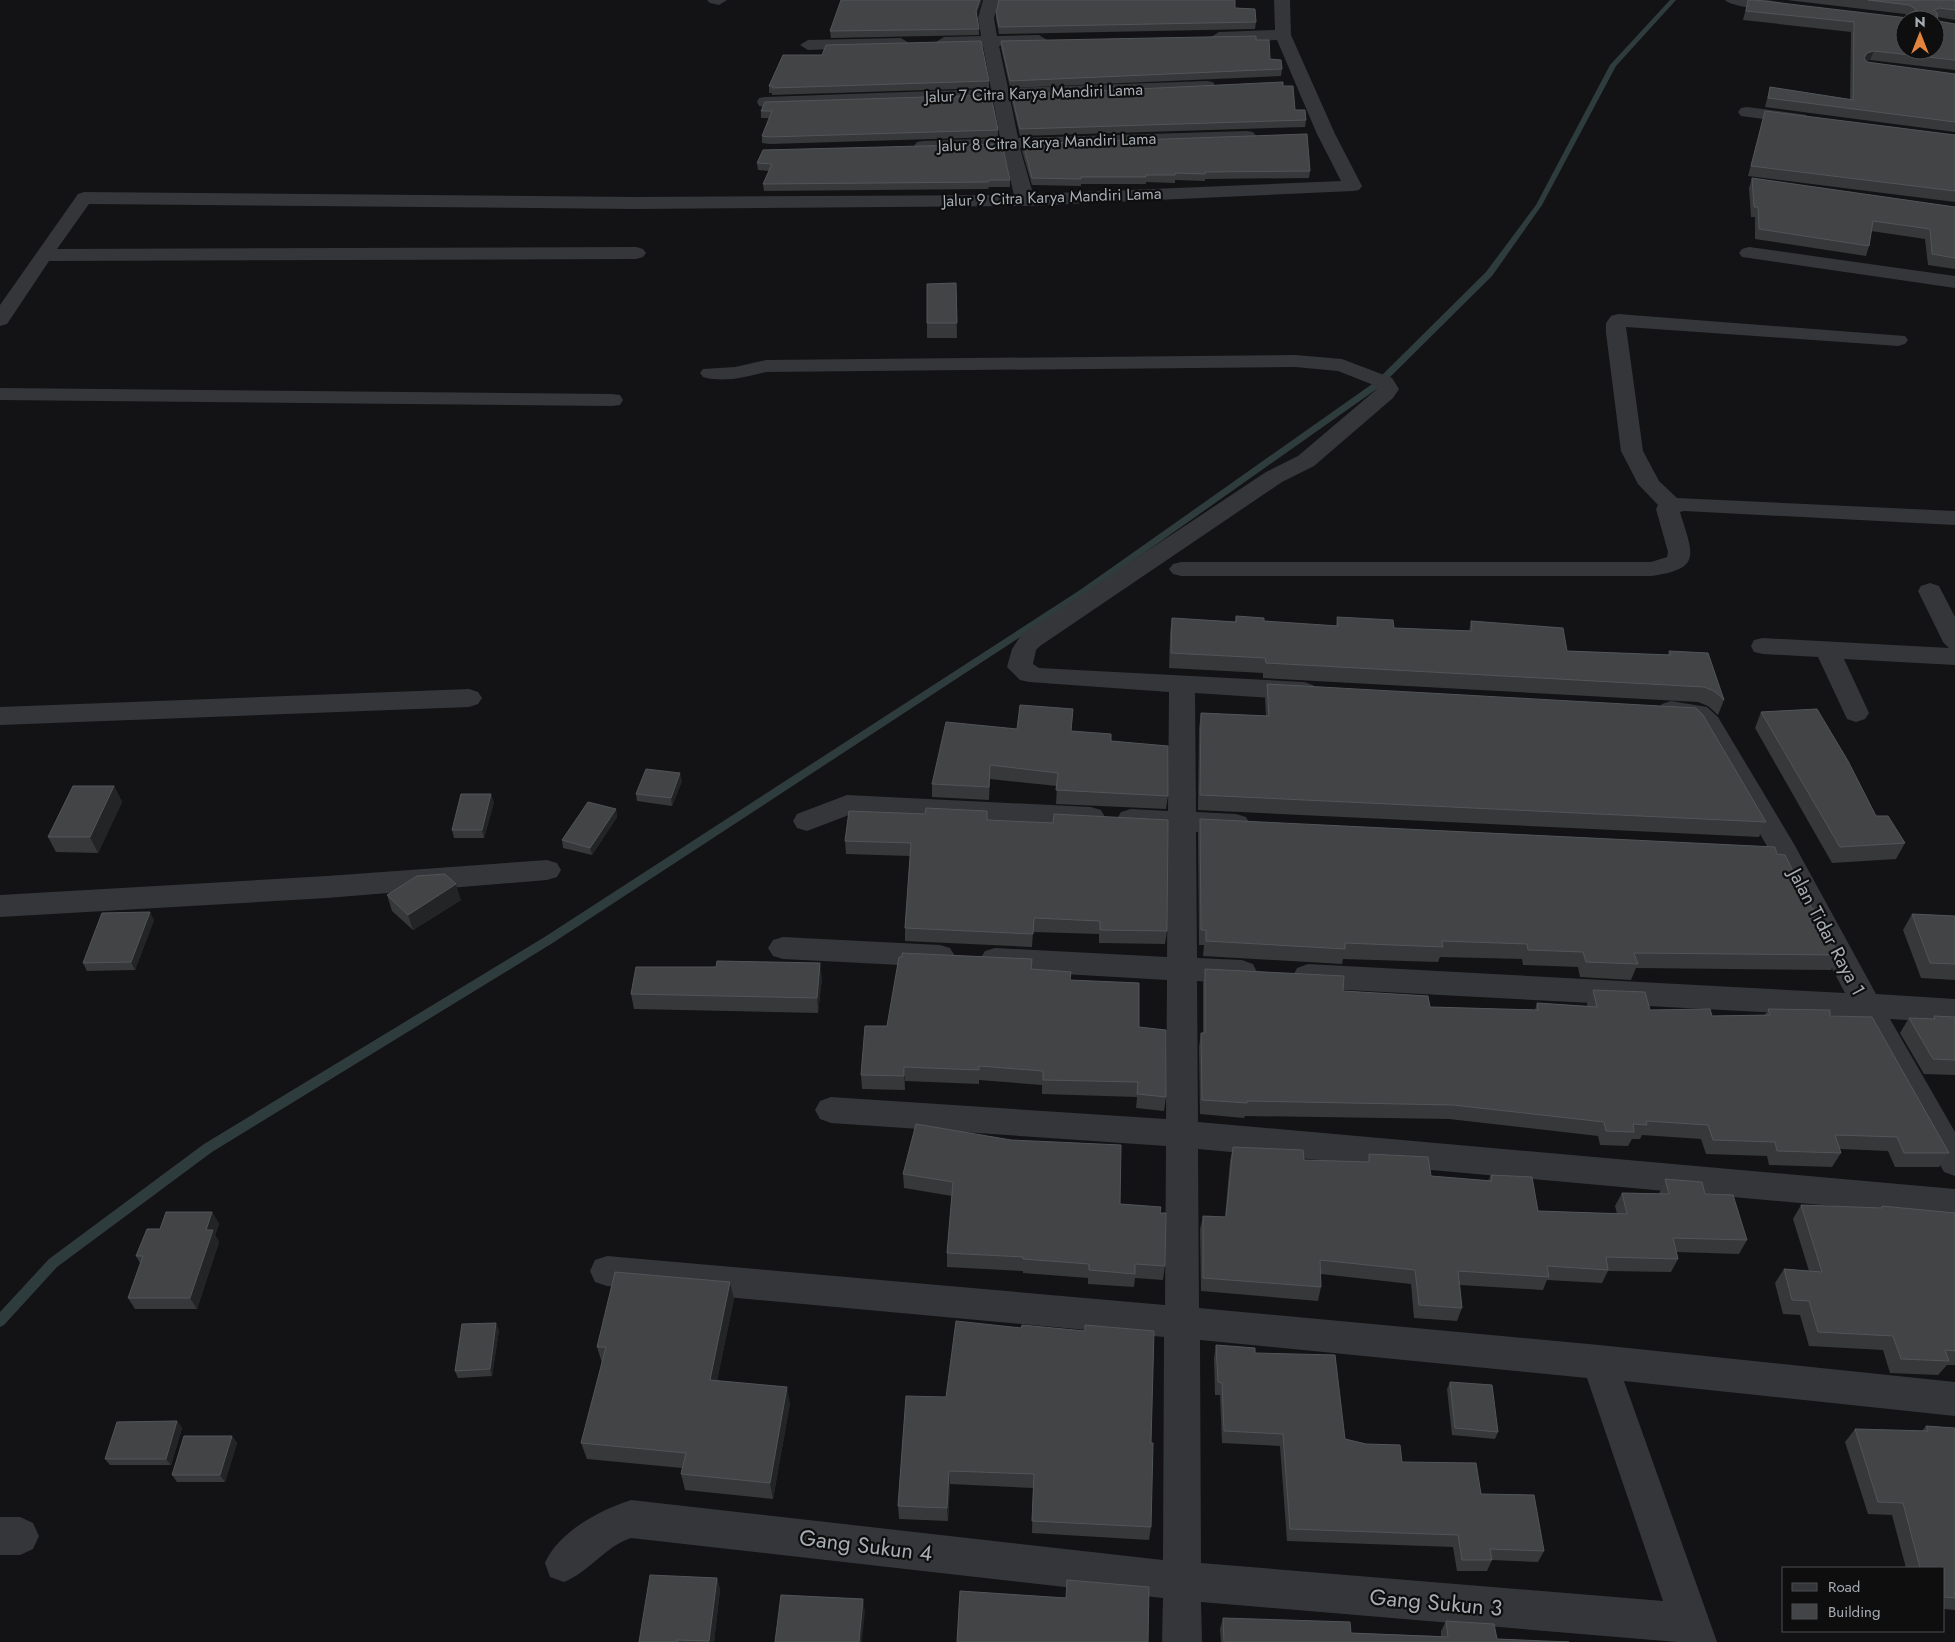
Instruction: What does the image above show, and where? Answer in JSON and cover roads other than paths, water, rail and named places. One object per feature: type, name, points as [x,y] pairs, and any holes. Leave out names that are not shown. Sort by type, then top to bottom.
[{"type":"street","points":[[991,0],[986,18],[1010,143],[1024,200]]},
{"type":"street","points":[[1282,0],[1283,35],[1326,134],[1306,135]]},
{"type":"street","points":[[1733,0],[1800,9]]},
{"type":"street","points":[[1205,37],[1283,35]]},
{"type":"street","points":[[932,43],[1058,40]]},
{"type":"street","points":[[808,45],[913,43]]},
{"type":"street","points":[[1284,82],[1304,82]]},
{"type":"street","name":"Jalur 7 Citra Karya Mandiri Lama","points":[[765,102],[1001,95],[1226,85]]},
{"type":"street","points":[[1747,112],[1816,121]]},
{"type":"street","name":"Jalur 9 Citra Karya Mandiri Lama","points":[[43,255],[84,198],[625,203],[1024,200],[1353,186],[1326,134]]},
{"type":"street","name":"Jalur 8 Citra Karya Mandiri Lama","points":[[904,147],[1267,136]]},
{"type":"street","points":[[0,320],[43,255],[636,253]]},
{"type":"street","points":[[1749,253],[1955,282]]},
{"type":"street","points":[[1672,506],[1649,484],[1632,451],[1616,333],[1616,323],[1618,320],[1898,340]]},
{"type":"street","points":[[710,373],[735,373],[766,366],[1295,360],[1329,363],[1385,382],[1388,389],[1385,393],[1306,461],[1274,477],[1031,640],[1024,649],[1020,667],[1029,674],[1039,676],[1332,692]]},
{"type":"street","points":[[0,394],[612,400]]},
{"type":"street","points":[[1182,569],[1651,569],[1666,567],[1677,561],[1680,552],[1667,509],[1672,506],[1698,504],[1955,518]]},
{"type":"street","points":[[1930,591],[1955,642]]},
{"type":"street","points":[[1763,646],[1955,657]]},
{"type":"street","points":[[1827,650],[1856,713]]},
{"type":"street","points":[[1182,684],[1182,1642]]},
{"type":"street","points":[[0,716],[469,698]]},
{"type":"street","name":"Jalan Tidar Raya 1","points":[[1650,708],[1690,710],[1704,717],[1784,851],[1868,1008],[1955,1162]]},
{"type":"street","points":[[807,821],[848,805],[1261,825]]},
{"type":"street","points":[[1754,849],[1784,851]]},
{"type":"street","points":[[0,906],[327,887],[547,870]]},
{"type":"street","points":[[783,948],[1636,992],[1868,1008],[1955,1011]]},
{"type":"street","points":[[831,1110],[1182,1134],[1955,1203]]},
{"type":"street","points":[[607,1271],[1599,1361],[1955,1400]]},
{"type":"street","points":[[1599,1361],[1694,1632]]},
{"type":"street","name":"Gang Sukun 4","points":[[564,1563],[610,1526],[631,1519],[1182,1581]]},
{"type":"street","name":"Gang Sukun 3","points":[[1182,1581],[1694,1632]]},
{"type":"waterway","points":[[0,1321],[53,1263],[208,1148],[547,941],[1083,592],[1378,384],[1489,274],[1539,205],[1613,65],[1673,0]]}]
